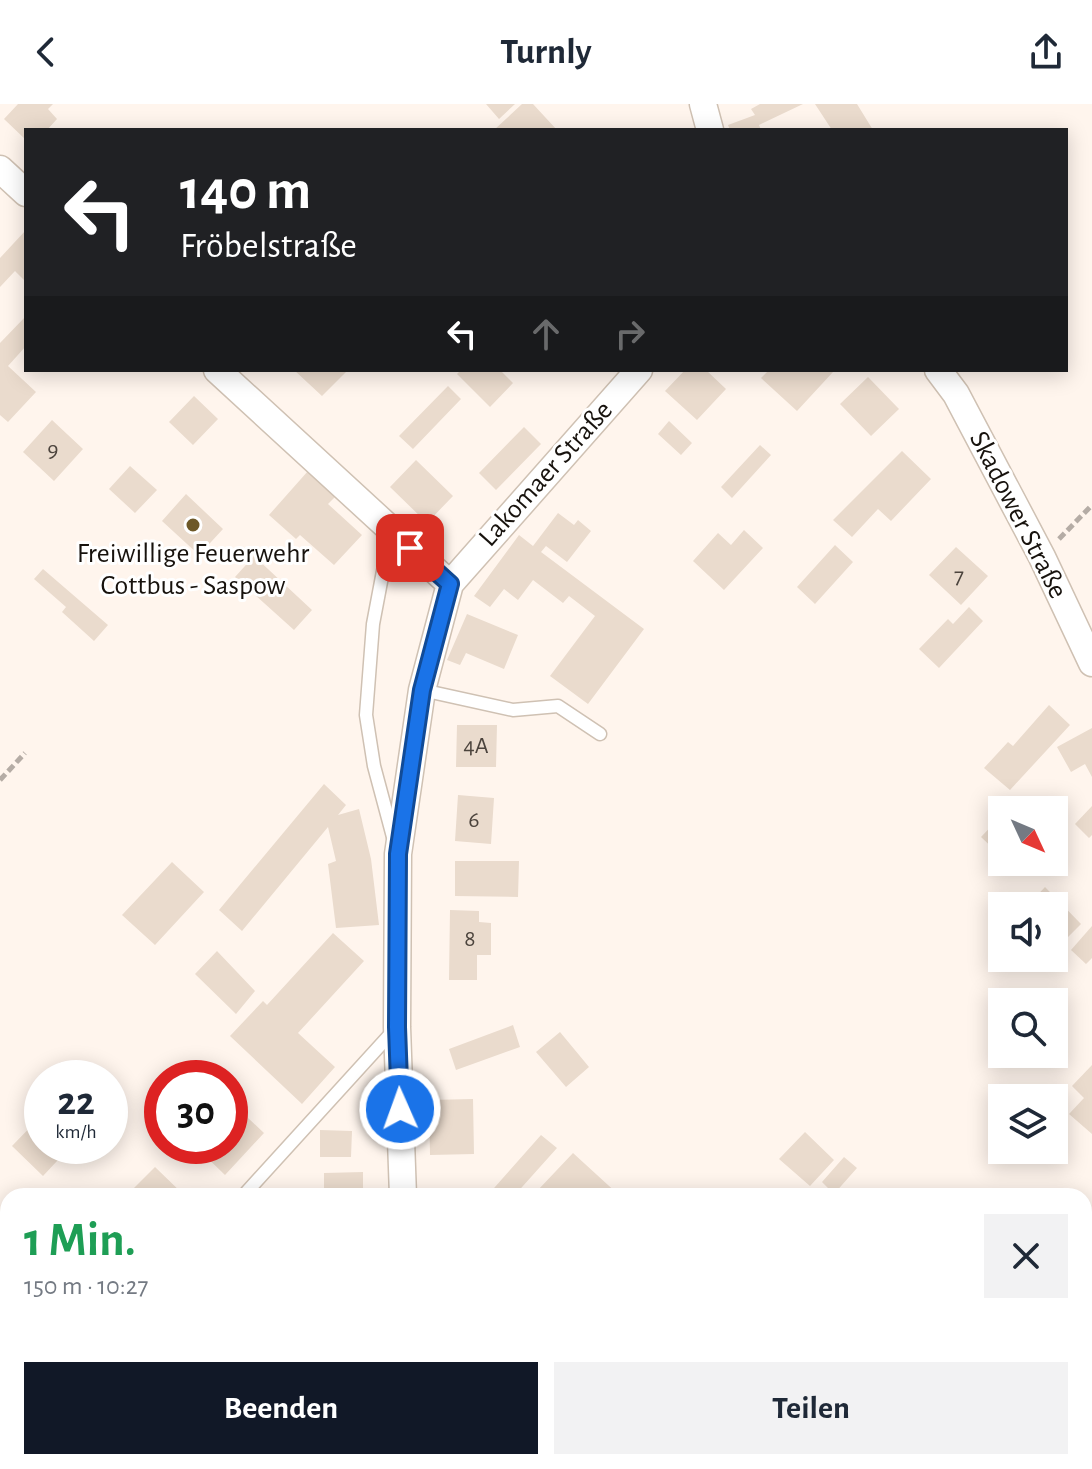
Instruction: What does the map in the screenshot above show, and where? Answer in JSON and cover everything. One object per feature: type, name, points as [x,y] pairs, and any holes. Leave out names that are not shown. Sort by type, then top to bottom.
[{"type":"street","points":[[703,104],[709,128]]},
{"type":"street","points":[[0,169],[24,191]]},
{"type":"street","points":[[219,372],[450,584]]},
{"type":"street","name":"Lakomaer Straße","points":[[403,1188],[397,1027],[398,854],[422,690],[450,584],[637,372]]},
{"type":"street","name":"Skadower Straße","points":[[940,372],[956,394],[1042,557],[1092,663]]},
{"type":"lane","points":[[391,529],[373,624],[366,715],[374,766],[398,854]]},
{"type":"lane","points":[[422,690],[513,710],[558,706],[600,734]]},
{"type":"lane","points":[[250,1188],[397,1027]]},
{"type":"path","points":[[1042,557],[1092,505]]},
{"type":"path","points":[[0,780],[25,753]]},
{"type":"building","points":[[18,104],[53,104],[48,109],[57,119],[49,128],[24,128],[24,138],[4,119]]},
{"type":"building","points":[[486,104],[515,104],[499,119]]},
{"type":"building","points":[[522,104],[533,104],[555,128],[496,128]]},
{"type":"building","points":[[760,104],[803,104],[759,125],[760,128],[729,128],[728,125],[755,115],[751,109]]},
{"type":"building","points":[[815,104],[857,104],[872,128],[831,128]]},
{"type":"building","points":[[24,232],[24,280],[15,271],[0,287],[0,258]]},
{"type":"building","points":[[24,318],[24,348],[8,366],[36,392],[8,422],[0,415],[0,343]]},
{"type":"building","points":[[296,372],[346,372],[322,396]]},
{"type":"building","points":[[502,372],[513,383],[490,407],[457,374]]},
{"type":"building","points":[[683,372],[708,372],[726,389],[697,420],[665,391]]},
{"type":"building","points":[[767,372],[833,372],[797,411],[761,378]]},
{"type":"building","points":[[868,377],[899,409],[871,436],[840,404]]},
{"type":"building","points":[[448,386],[461,399],[413,449],[399,436]]},
{"type":"building","points":[[194,396],[218,419],[193,445],[169,422]]},
{"type":"building","points":[[52,420],[83,449],[54,481],[23,452]]},
{"type":"building","points":[[669,421],[692,443],[681,455],[658,434]]},
{"type":"building","points":[[524,427],[541,444],[496,490],[479,473]]},
{"type":"building","points":[[760,445],[771,455],[732,498],[721,487]]},
{"type":"building","points":[[902,451],[931,479],[891,521],[878,509],[852,537],[833,520]]},
{"type":"building","points":[[416,460],[453,496],[427,523],[390,487]]},
{"type":"building","points":[[130,466],[157,490],[135,513],[109,489]]},
{"type":"building","points":[[308,471],[336,496],[328,504],[362,535],[334,565],[300,535],[296,539],[269,515]]},
{"type":"building","name":"Freiwillige Feuerwehr Cottbus - Saspow","points":[[186,494],[223,529],[199,555],[162,521]]},
{"type":"building","points":[[558,513],[574,525],[578,520],[591,531],[567,562],[546,546],[541,552],[644,629],[588,704],[550,676],[595,616],[569,596],[563,603],[533,580],[518,600],[504,589],[490,607],[474,596],[519,535],[533,546]]},
{"type":"building","points":[[744,530],[763,548],[724,590],[693,561],[718,533],[731,545]]},
{"type":"building","points":[[835,545],[853,562],[815,604],[797,587]]},
{"type":"building","points":[[956,547],[988,576],[961,605],[929,575]]},
{"type":"building","points":[[254,556],[312,610],[294,630],[235,577]]},
{"type":"building","points":[[43,569],[108,625],[94,641],[62,612],[66,607],[34,579]]},
{"type":"building","points":[[969,607],[983,621],[939,668],[919,649],[948,619],[953,624]]},
{"type":"building","points":[[467,614],[518,635],[504,669],[466,653],[460,665],[447,660]]},
{"type":"building","points":[[1049,705],[1070,725],[1010,790],[984,768],[1008,742],[1013,746]]},
{"type":"building","points":[[457,725],[497,725],[496,767],[456,767]]},
{"type":"building","points":[[1092,728],[1092,777],[1085,764],[1071,772],[1057,747]]},
{"type":"building","points":[[324,784],[346,805],[338,815],[359,809],[371,859],[379,925],[336,928],[328,864],[336,861],[328,827],[242,931],[219,910]]},
{"type":"building","points":[[458,795],[494,798],[491,844],[455,841]]},
{"type":"building","points":[[1092,806],[1092,835],[1089,838],[1075,824]]},
{"type":"building","points":[[988,830],[988,844],[981,837]]},
{"type":"building","points":[[455,861],[519,861],[518,897],[455,896]]},
{"type":"building","points":[[172,862],[204,892],[155,945],[122,915]]},
{"type":"building","points":[[450,910],[479,911],[479,922],[491,923],[491,955],[477,955],[477,980],[449,980]]},
{"type":"building","points":[[1068,911],[1081,924],[1068,937]]},
{"type":"building","points":[[1092,926],[1092,958],[1086,964],[1071,950]]},
{"type":"building","points":[[333,933],[364,961],[298,1033],[335,1067],[302,1104],[230,1036],[263,1001],[267,1005]]},
{"type":"building","points":[[217,951],[255,991],[236,1014],[195,974]]},
{"type":"building","points":[[513,1025],[520,1047],[456,1070],[449,1049]]},
{"type":"building","points":[[560,1032],[589,1067],[566,1087],[536,1052]]},
{"type":"building","points":[[1092,1065],[1092,1134],[1069,1114],[1084,1098],[1072,1086]]},
{"type":"building","points":[[473,1099],[474,1154],[430,1155],[429,1100]]},
{"type":"building","points":[[248,1118],[264,1133],[248,1150]]},
{"type":"building","points":[[320,1130],[352,1131],[351,1157],[320,1157]]},
{"type":"building","points":[[805,1132],[834,1160],[810,1186],[779,1159]]},
{"type":"building","points":[[24,1134],[24,1158],[12,1146]]},
{"type":"building","points":[[541,1135],[557,1148],[521,1188],[494,1188]]},
{"type":"building","points":[[573,1153],[611,1188],[540,1188]]},
{"type":"building","points":[[844,1157],[857,1168],[839,1188],[828,1188],[822,1182]]},
{"type":"building","points":[[31,1164],[54,1164],[43,1176]]},
{"type":"building","points":[[214,1164],[235,1164],[225,1175]]},
{"type":"building","points":[[155,1167],[177,1188],[134,1188]]},
{"type":"building","points":[[363,1172],[363,1188],[324,1188],[324,1173]]},
{"type":"place","name":"Freiwillige Feuerwehr Cottbus - Saspow","points":[[193,525]]},
{"type":"route","points":[[400,1109],[398,854],[422,690],[450,584],[410,548]]}]
